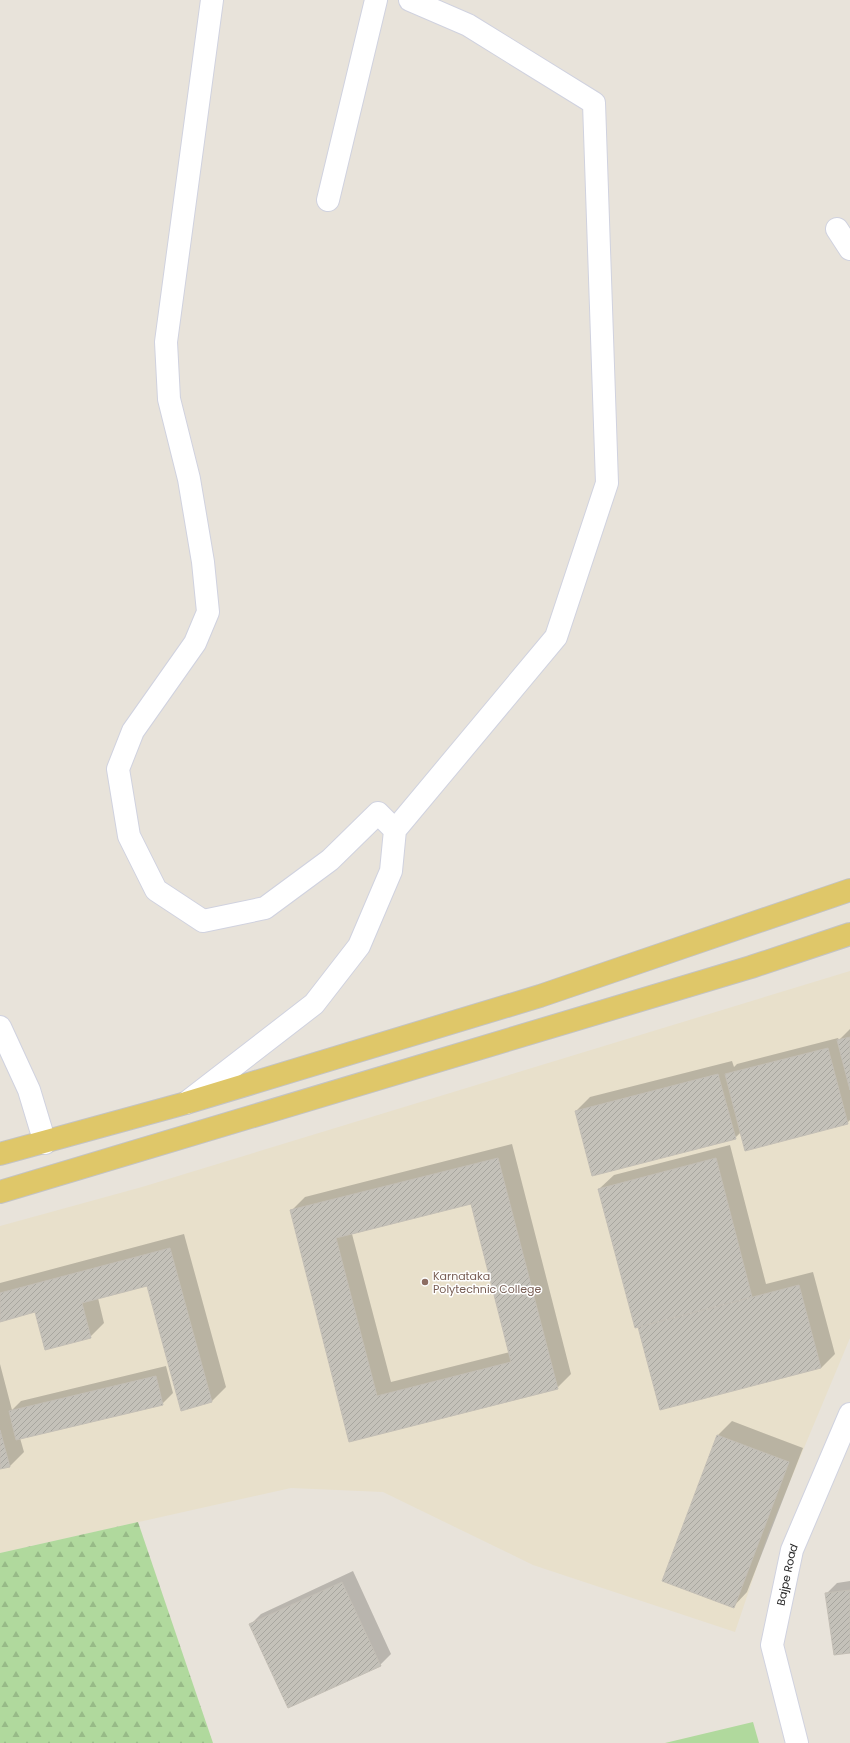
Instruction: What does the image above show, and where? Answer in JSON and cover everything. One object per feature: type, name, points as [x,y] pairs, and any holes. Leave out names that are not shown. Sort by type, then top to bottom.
[{"type":"main road","points":[[0,1154],[45,1143],[186,1103],[540,996],[850,890]]},
{"type":"main road","points":[[0,1192],[751,967],[850,934]]},
{"type":"main road","points":[[152,1112],[160,1145]]},
{"type":"street","points":[[212,0],[166,342],[169,399],[189,479],[203,562],[208,612],[196,643],[133,732],[118,769],[129,836],[156,890],[203,921],[265,908],[330,860],[378,813],[395,830]]},
{"type":"street","points":[[328,200],[376,0]]},
{"type":"street","points":[[186,1103],[314,1004],[359,946],[391,871],[395,830],[556,637],[607,483],[594,103],[468,25],[410,0]]},
{"type":"street","points":[[837,229],[850,249]]},
{"type":"street","points":[[0,1027],[29,1090],[45,1143]]},
{"type":"street","points":[[0,1064],[24,1078]]},
{"type":"street","name":"Bajpe Road","points":[[797,1743],[772,1645],[792,1550],[850,1414]]},
{"type":"shaded area","name":"Karnataka Polytechnic College","points":[[850,971],[850,1338],[768,1534],[735,1632],[533,1565],[383,1492],[291,1488],[0,1553],[0,1226],[142,1187]]},
{"type":"green space","points":[[138,1522],[213,1743],[0,1743],[0,1553]]},
{"type":"green space","points":[[753,1722],[759,1743],[665,1743]]},
{"type":"building","points":[[850,1037],[850,1090],[837,1040]]},
{"type":"building","points":[[828,1048],[848,1124],[745,1151],[725,1074]]},
{"type":"building","points":[[718,1074],[736,1139],[592,1176],[575,1111]]},
{"type":"building","points":[[498,1158],[558,1389],[349,1442],[290,1210]],"holes":[[[471,1204],[511,1362],[377,1396],[336,1238]]]},
{"type":"building","points":[[716,1158],[752,1297],[635,1328],[598,1189]]},
{"type":"building","points":[[170,1248],[212,1402],[181,1411],[147,1286],[82,1303],[91,1338],[45,1350],[35,1312],[0,1322],[0,1293]]},
{"type":"building","points":[[799,1285],[821,1368],[660,1410],[638,1327]]},
{"type":"building","points":[[156,1376],[163,1405],[16,1440],[9,1411]]},
{"type":"building","points":[[0,1430],[10,1467],[0,1469]]},
{"type":"building","points":[[717,1435],[789,1462],[734,1608],[662,1581]]},
{"type":"building","points":[[342,1582],[381,1666],[288,1708],[249,1624]]},
{"type":"building","points":[[850,1590],[850,1653],[834,1655],[825,1593]]},
{"type":"place","name":"Karnataka Polytechnic College","points":[[425,1282]]}]
